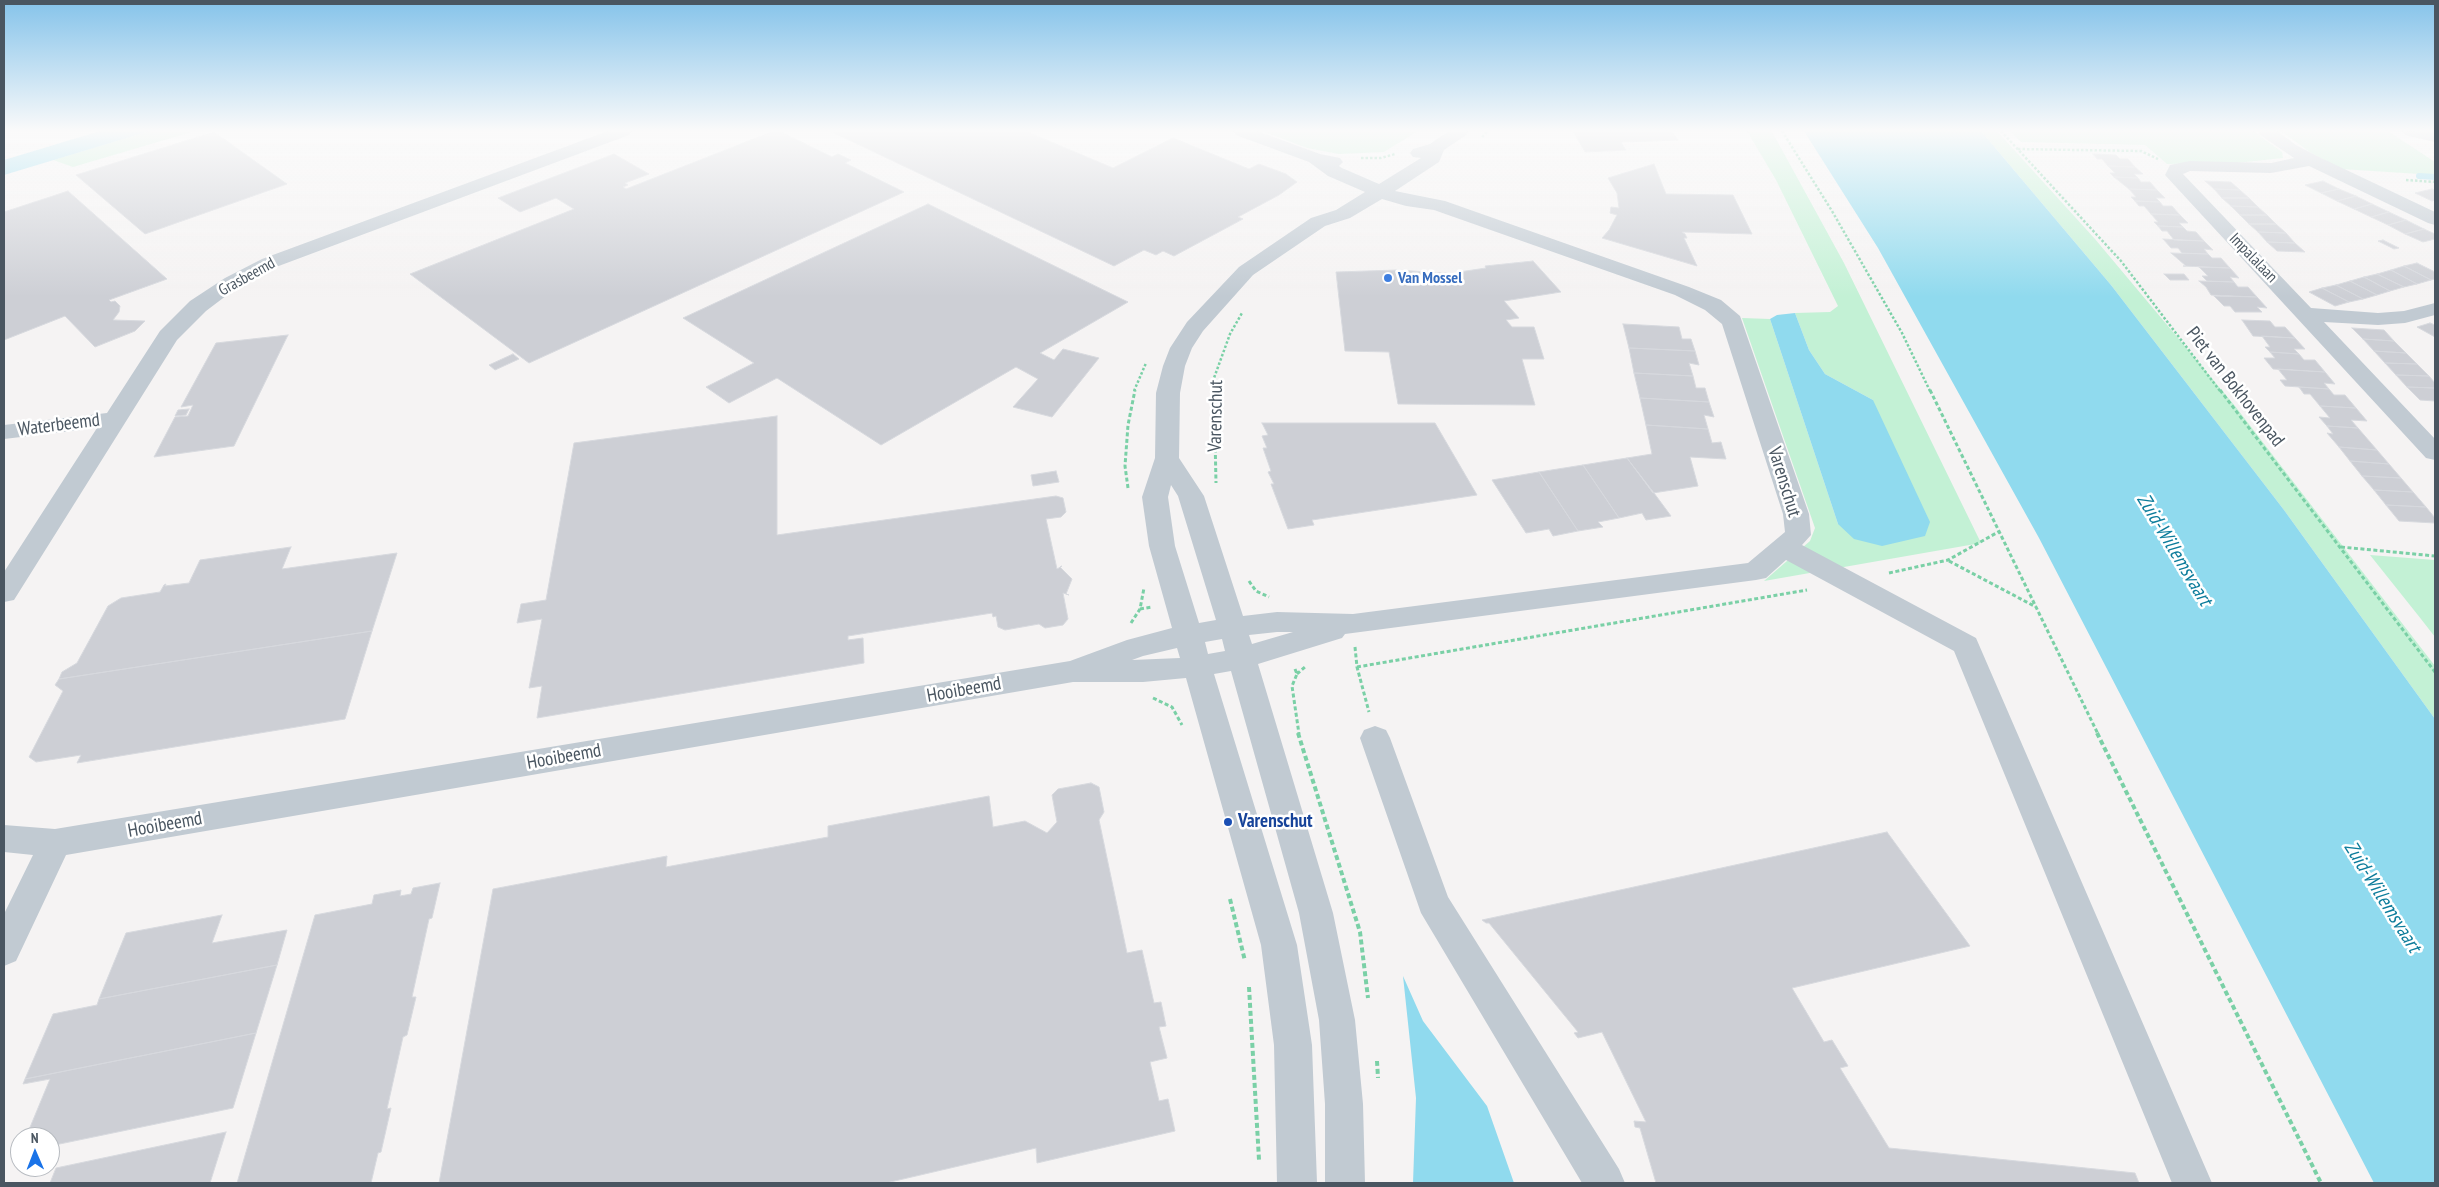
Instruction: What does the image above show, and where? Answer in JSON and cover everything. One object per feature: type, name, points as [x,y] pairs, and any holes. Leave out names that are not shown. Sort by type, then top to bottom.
[{"type":"street","name":"Grasbeemd","points":[[4,593],[168,336],[198,306],[232,282],[269,263],[474,186]]},
{"type":"street","points":[[1297,1183],[1293,1045],[1279,945],[1162,546],[1155,497],[1166,458],[1168,393],[1174,366],[1181,348],[1195,327],[1246,271],[1318,222],[1343,214],[1376,186]]},
{"type":"street","name":"Varenschut","points":[[1188,635],[1232,628],[1281,634],[1756,571],[1798,535],[1796,514],[1732,321],[1713,304],[1682,291],[1438,205],[1406,200],[1383,186]]},
{"type":"street","name":"Impalalaan","points":[[2184,186],[2306,314],[2430,439]]},
{"type":"street","points":[[2366,186],[2435,219]]},
{"type":"street","points":[[2306,314],[2378,319],[2405,318],[2435,309]]},
{"type":"street","name":"Waterbeemd","points":[[4,432],[115,418]]},
{"type":"street","points":[[1166,458],[1191,496],[1242,658],[1316,913],[1335,1010],[1344,1104],[1345,1183]]},
{"type":"street","points":[[1784,547],[1966,645],[2192,1183]]},
{"type":"street","name":"Varenschut","points":[[1197,667],[1242,658],[1281,634]]},
{"type":"street","name":"Hooibeemd","points":[[1073,671],[1137,647],[1188,635]]},
{"type":"street","name":"Hooibeemd","points":[[56,843],[1073,671],[1143,671],[1197,667]]},
{"type":"street","points":[[1375,738],[1433,902],[1605,1183]]},
{"type":"street","points":[[4,839],[56,843],[4,950]]},
{"type":"path","points":[[1817,186],[1902,333],[2321,1183]]},
{"type":"path","name":"Piet van Bokhovenpad","points":[[2052,186],[2121,262],[2435,672]]},
{"type":"path","name":"Varenschut","points":[[1218,489],[1215,480],[1214,378],[1230,334],[1243,312]]},
{"type":"path","points":[[1358,666],[1848,583],[1948,560],[2000,531]]},
{"type":"path","points":[[2341,547],[2435,556]]},
{"type":"path","points":[[1948,560],[2036,607]]},
{"type":"path","points":[[1246,577],[1256,591],[1269,597],[1297,674],[1292,686]]},
{"type":"path","points":[[1353,624],[1358,666],[1375,738]]},
{"type":"green space","points":[[1779,186],[1802,186],[1844,263],[1981,543],[1764,581],[1810,541],[1815,528],[1742,318],[1770,319],[1838,524],[1873,400],[1825,374],[1809,350],[1795,313],[1830,312],[1838,306]]},
{"type":"green space","points":[[2028,186],[2047,186],[2095,239],[2235,406],[2435,666],[2435,719],[2284,510],[2111,285]]},
{"type":"green space","points":[[2370,555],[2435,560],[2435,637],[2421,619]]},
{"type":"water","name":"Zuid-Willemsvaart","points":[[1839,186],[2028,186],[2111,285],[2284,510],[2435,719],[2435,1183],[2374,1183],[2039,538],[1878,248]]},
{"type":"water","points":[[1795,313],[1809,350],[1825,374],[1873,400],[1930,522],[1925,536],[1882,546],[1854,539],[1838,524],[1770,319],[1777,315]]},
{"type":"water","points":[[1403,976],[1423,1021],[1487,1106],[1514,1183],[1413,1183],[1416,1098]]},
{"type":"building","points":[[89,186],[280,186],[145,234]]},
{"type":"building","points":[[529,186],[625,186],[623,187],[626,189],[633,186],[893,186],[904,192],[529,363],[410,274],[574,209],[556,198],[520,212],[498,198]]},
{"type":"building","points":[[947,186],[1291,186],[1238,217],[1243,219],[1174,256],[1163,251],[1156,255],[1144,250],[1114,266]]},
{"type":"building","points":[[1613,186],[1663,186],[1666,194],[1733,195],[1752,234],[1682,232],[1687,238],[1684,238],[1697,266],[1602,238],[1617,215],[1610,213],[1611,207],[1619,208],[1617,193]]},
{"type":"building","points":[[2126,186],[2154,186],[2157,190],[2129,189]]},
{"type":"building","points":[[2211,186],[2236,186],[2240,190],[2214,189]]},
{"type":"building","points":[[2308,186],[2334,186],[2339,189],[2321,193]]},
{"type":"building","points":[[2129,189],[2157,190],[2165,198],[2156,198],[2160,202],[2135,201],[2131,197],[2136,197]]},
{"type":"building","points":[[2214,189],[2240,190],[2249,198],[2222,198]]},
{"type":"building","points":[[2339,189],[2356,196],[2337,201],[2321,193]]},
{"type":"building","points":[[2435,190],[2435,200],[2432,201],[2415,193]]},
{"type":"building","points":[[68,191],[167,279],[109,300],[111,302],[115,301],[120,306],[119,312],[113,320],[145,321],[135,331],[95,347],[65,316],[4,340],[4,212]]},
{"type":"building","points":[[2356,196],[2372,204],[2354,209],[2337,201]]},
{"type":"building","points":[[2222,198],[2249,198],[2258,207],[2231,206]]},
{"type":"building","points":[[2135,201],[2160,202],[2163,206],[2172,206],[2180,215],[2151,214],[2144,206],[2139,206]]},
{"type":"building","points":[[928,204],[1128,302],[1040,353],[1054,360],[1063,349],[1099,358],[1052,417],[1013,407],[1038,379],[1016,367],[881,445],[777,378],[729,403],[706,387],[754,363],[683,318]]},
{"type":"building","points":[[2372,204],[2389,212],[2371,217],[2354,209]]},
{"type":"building","points":[[2231,206],[2258,207],[2267,215],[2240,215]]},
{"type":"building","points":[[2389,212],[2406,220],[2388,225],[2371,217]]},
{"type":"building","points":[[2151,214],[2180,215],[2188,223],[2179,223],[2183,227],[2158,226],[2154,222],[2158,222]]},
{"type":"building","points":[[2240,215],[2267,215],[2276,224],[2249,224]]},
{"type":"building","points":[[2406,220],[2424,229],[2405,234],[2388,225]]},
{"type":"building","points":[[2249,224],[2276,224],[2286,233],[2258,232]]},
{"type":"building","points":[[2158,226],[2183,227],[2187,231],[2196,232],[2204,241],[2174,240],[2167,231],[2162,231]]},
{"type":"building","points":[[2424,229],[2435,234],[2435,239],[2423,242],[2405,234]]},
{"type":"building","points":[[2258,232],[2286,233],[2295,243],[2267,242]]},
{"type":"building","points":[[2163,239],[2204,241],[2213,250],[2204,249],[2208,254],[2182,253],[2178,248],[2171,248]]},
{"type":"building","points":[[2383,240],[2399,248],[2394,249],[2378,241]]},
{"type":"building","points":[[2267,242],[2295,243],[2305,252],[2277,251]]},
{"type":"building","points":[[2171,253],[2208,254],[2212,258],[2221,258],[2230,268],[2183,266],[2186,266]]},
{"type":"building","points":[[1533,261],[1561,292],[1504,301],[1519,318],[1506,320],[1512,327],[1534,327],[1544,359],[1522,359],[1535,405],[1398,404],[1389,352],[1345,351],[1336,272],[1397,270],[1460,274],[1459,272],[1486,268],[1485,266]]},
{"type":"building","points":[[2417,263],[2435,272],[2435,279],[2431,280],[2404,266]]},
{"type":"building","points":[[2404,266],[2431,280],[2417,284],[2391,270]]},
{"type":"building","points":[[2199,267],[2230,268],[2239,278],[2230,277],[2234,282],[2207,281],[2202,276],[2208,276]]},
{"type":"building","points":[[2391,270],[2417,284],[2404,287],[2377,274]]},
{"type":"building","points":[[2164,274],[2184,274],[2189,280],[2170,280]]},
{"type":"building","points":[[2377,274],[2404,287],[2390,291],[2364,277]]},
{"type":"building","points":[[2364,277],[2390,291],[2377,295],[2350,281]]},
{"type":"building","points":[[2199,281],[2234,282],[2238,287],[2248,287],[2257,297],[2211,295]]},
{"type":"building","points":[[2350,281],[2377,295],[2363,299],[2336,285]]},
{"type":"building","points":[[2336,285],[2363,299],[2349,302],[2322,288]]},
{"type":"building","points":[[2322,288],[2349,302],[2335,306],[2309,292]]},
{"type":"building","points":[[2214,296],[2257,297],[2267,308],[2257,307],[2262,312],[2235,312],[2230,306],[2224,306]]},
{"type":"building","points":[[2242,320],[2270,321],[2275,327],[2285,327],[2295,338],[2253,336]]},
{"type":"building","points":[[2430,323],[2435,325],[2435,337],[2417,327]]},
{"type":"building","points":[[1623,324],[1679,327],[1682,339],[1691,339],[1695,351],[1629,348]]},
{"type":"building","points":[[2352,328],[2384,330],[2394,341],[2363,339]]},
{"type":"building","points":[[288,335],[234,446],[154,457],[175,417],[188,416],[193,405],[181,407],[216,343]]},
{"type":"building","points":[[2262,336],[2295,338],[2305,349],[2294,349],[2299,354],[2270,352],[2265,347],[2270,347]]},
{"type":"building","points":[[2363,339],[2394,341],[2406,353],[2374,351]]},
{"type":"building","points":[[1629,348],[1695,351],[1699,365],[1689,363],[1693,376],[1634,373]]},
{"type":"building","points":[[2374,351],[2406,353],[2417,364],[2385,363]]},
{"type":"building","points":[[2270,352],[2299,354],[2304,360],[2315,360],[2325,372],[2273,369],[2264,358],[2275,358]]},
{"type":"building","points":[[513,354],[519,359],[495,370],[489,365]]},
{"type":"building","points":[[2385,363],[2417,364],[2429,376],[2396,375]]},
{"type":"building","points":[[2278,369],[2325,372],[2335,384],[2324,383],[2329,389],[2285,386],[2280,380],[2287,380]]},
{"type":"building","points":[[1634,373],[1693,376],[1696,388],[1705,388],[1709,402],[1640,398]]},
{"type":"building","points":[[2396,375],[2429,376],[2435,383],[2435,388],[2407,387]]},
{"type":"building","points":[[2299,387],[2329,389],[2334,395],[2345,395],[2356,408],[2320,406],[2310,394],[2304,394]]},
{"type":"building","points":[[2407,387],[2435,388],[2435,401],[2420,400]]},
{"type":"building","points":[[1640,398],[1709,402],[1714,417],[1704,415],[1708,429],[1646,425]]},
{"type":"building","points":[[2320,406],[2356,408],[2367,421],[2351,420],[2358,428],[2327,426],[2319,417],[2330,418]]},
{"type":"building","points":[[189,409],[186,415],[175,416],[178,410]]},
{"type":"building","points":[[777,416],[777,535],[1056,496],[1063,498],[1066,512],[1061,517],[1046,519],[1057,569],[1060,567],[1072,579],[1066,594],[1063,593],[1068,619],[1063,625],[1045,628],[1039,624],[1005,630],[998,627],[996,616],[993,617],[992,613],[848,636],[848,640],[863,638],[864,663],[537,718],[542,686],[529,688],[542,619],[517,623],[521,604],[546,600],[574,443]]},
{"type":"building","points":[[1262,423],[1435,423],[1477,495],[1312,520],[1314,525],[1288,529],[1271,484],[1274,484],[1268,472],[1271,471],[1263,448],[1267,448],[1262,436],[1268,435]]},
{"type":"building","points":[[1646,425],[1708,429],[1712,443],[1721,442],[1726,459],[1690,457],[1698,486],[1653,493],[1627,458],[1652,454]]},
{"type":"building","points":[[2327,426],[2358,428],[2377,450],[2339,447],[2327,433],[2333,434]]},
{"type":"building","points":[[2339,447],[2377,450],[2389,464],[2350,461]]},
{"type":"building","points":[[1627,458],[1671,516],[1646,520],[1642,513],[1619,518],[1583,465]]},
{"type":"building","points":[[2350,461],[2389,464],[2401,478],[2362,476]]},
{"type":"building","points":[[1583,465],[1619,518],[1598,522],[1603,527],[1578,531],[1539,472]]},
{"type":"building","points":[[1056,471],[1059,482],[1033,486],[1031,475]]},
{"type":"building","points":[[1539,472],[1578,531],[1553,536],[1549,529],[1526,533],[1492,480]]},
{"type":"building","points":[[2362,476],[2401,478],[2413,492],[2374,490]]},
{"type":"building","points":[[2374,490],[2413,492],[2426,507],[2386,505]]},
{"type":"building","points":[[2386,505],[2426,507],[2435,518],[2435,523],[2399,521]]},
{"type":"building","points":[[291,547],[282,569],[397,553],[372,631],[59,679],[62,672],[77,663],[108,606],[121,598],[160,592],[166,584],[165,586],[189,583],[200,560]]},
{"type":"building","points":[[372,631],[345,719],[77,763],[81,755],[36,762],[29,757],[63,691],[55,685],[59,679]]},
{"type":"building","points":[[1091,783],[1099,787],[1104,812],[1099,820],[1127,953],[1142,950],[1154,1003],[1161,1002],[1166,1026],[1159,1027],[1167,1058],[1150,1062],[1159,1101],[1168,1099],[1175,1131],[1037,1163],[1036,1148],[886,1183],[439,1183],[493,889],[667,856],[666,867],[828,837],[828,826],[989,796],[993,827],[1025,821],[1047,833],[1057,822],[1052,795],[1058,789]]},
{"type":"building","points":[[1887,832],[1970,946],[1792,988],[1824,1042],[1832,1040],[1848,1066],[1840,1068],[1889,1148],[2135,1173],[2139,1183],[1656,1183],[1640,1128],[1635,1127],[1634,1121],[1646,1122],[1602,1032],[1578,1038],[1574,1033],[1578,1032],[1489,923],[1482,920]]},
{"type":"building","points":[[440,883],[432,918],[429,919],[412,997],[416,997],[407,1035],[403,1037],[387,1109],[391,1108],[381,1152],[378,1153],[371,1183],[237,1183],[315,915],[372,904],[374,895],[401,890],[400,896],[411,894],[413,888]]},
{"type":"building","points":[[222,915],[212,943],[287,930],[277,965],[99,999],[126,933]]},
{"type":"building","points":[[277,965],[256,1033],[25,1079],[53,1014],[97,1005],[99,999]]},
{"type":"building","points":[[256,1033],[233,1108],[60,1144],[60,1127],[30,1127],[50,1079],[23,1084],[25,1079]]},
{"type":"building","points":[[226,1132],[210,1183],[50,1183],[52,1177],[60,1177],[60,1167]]},
{"type":"place","name":"Van Mossel","points":[[1388,278]]},
{"type":"place","name":"Varenschut","points":[[1228,822]]}]
